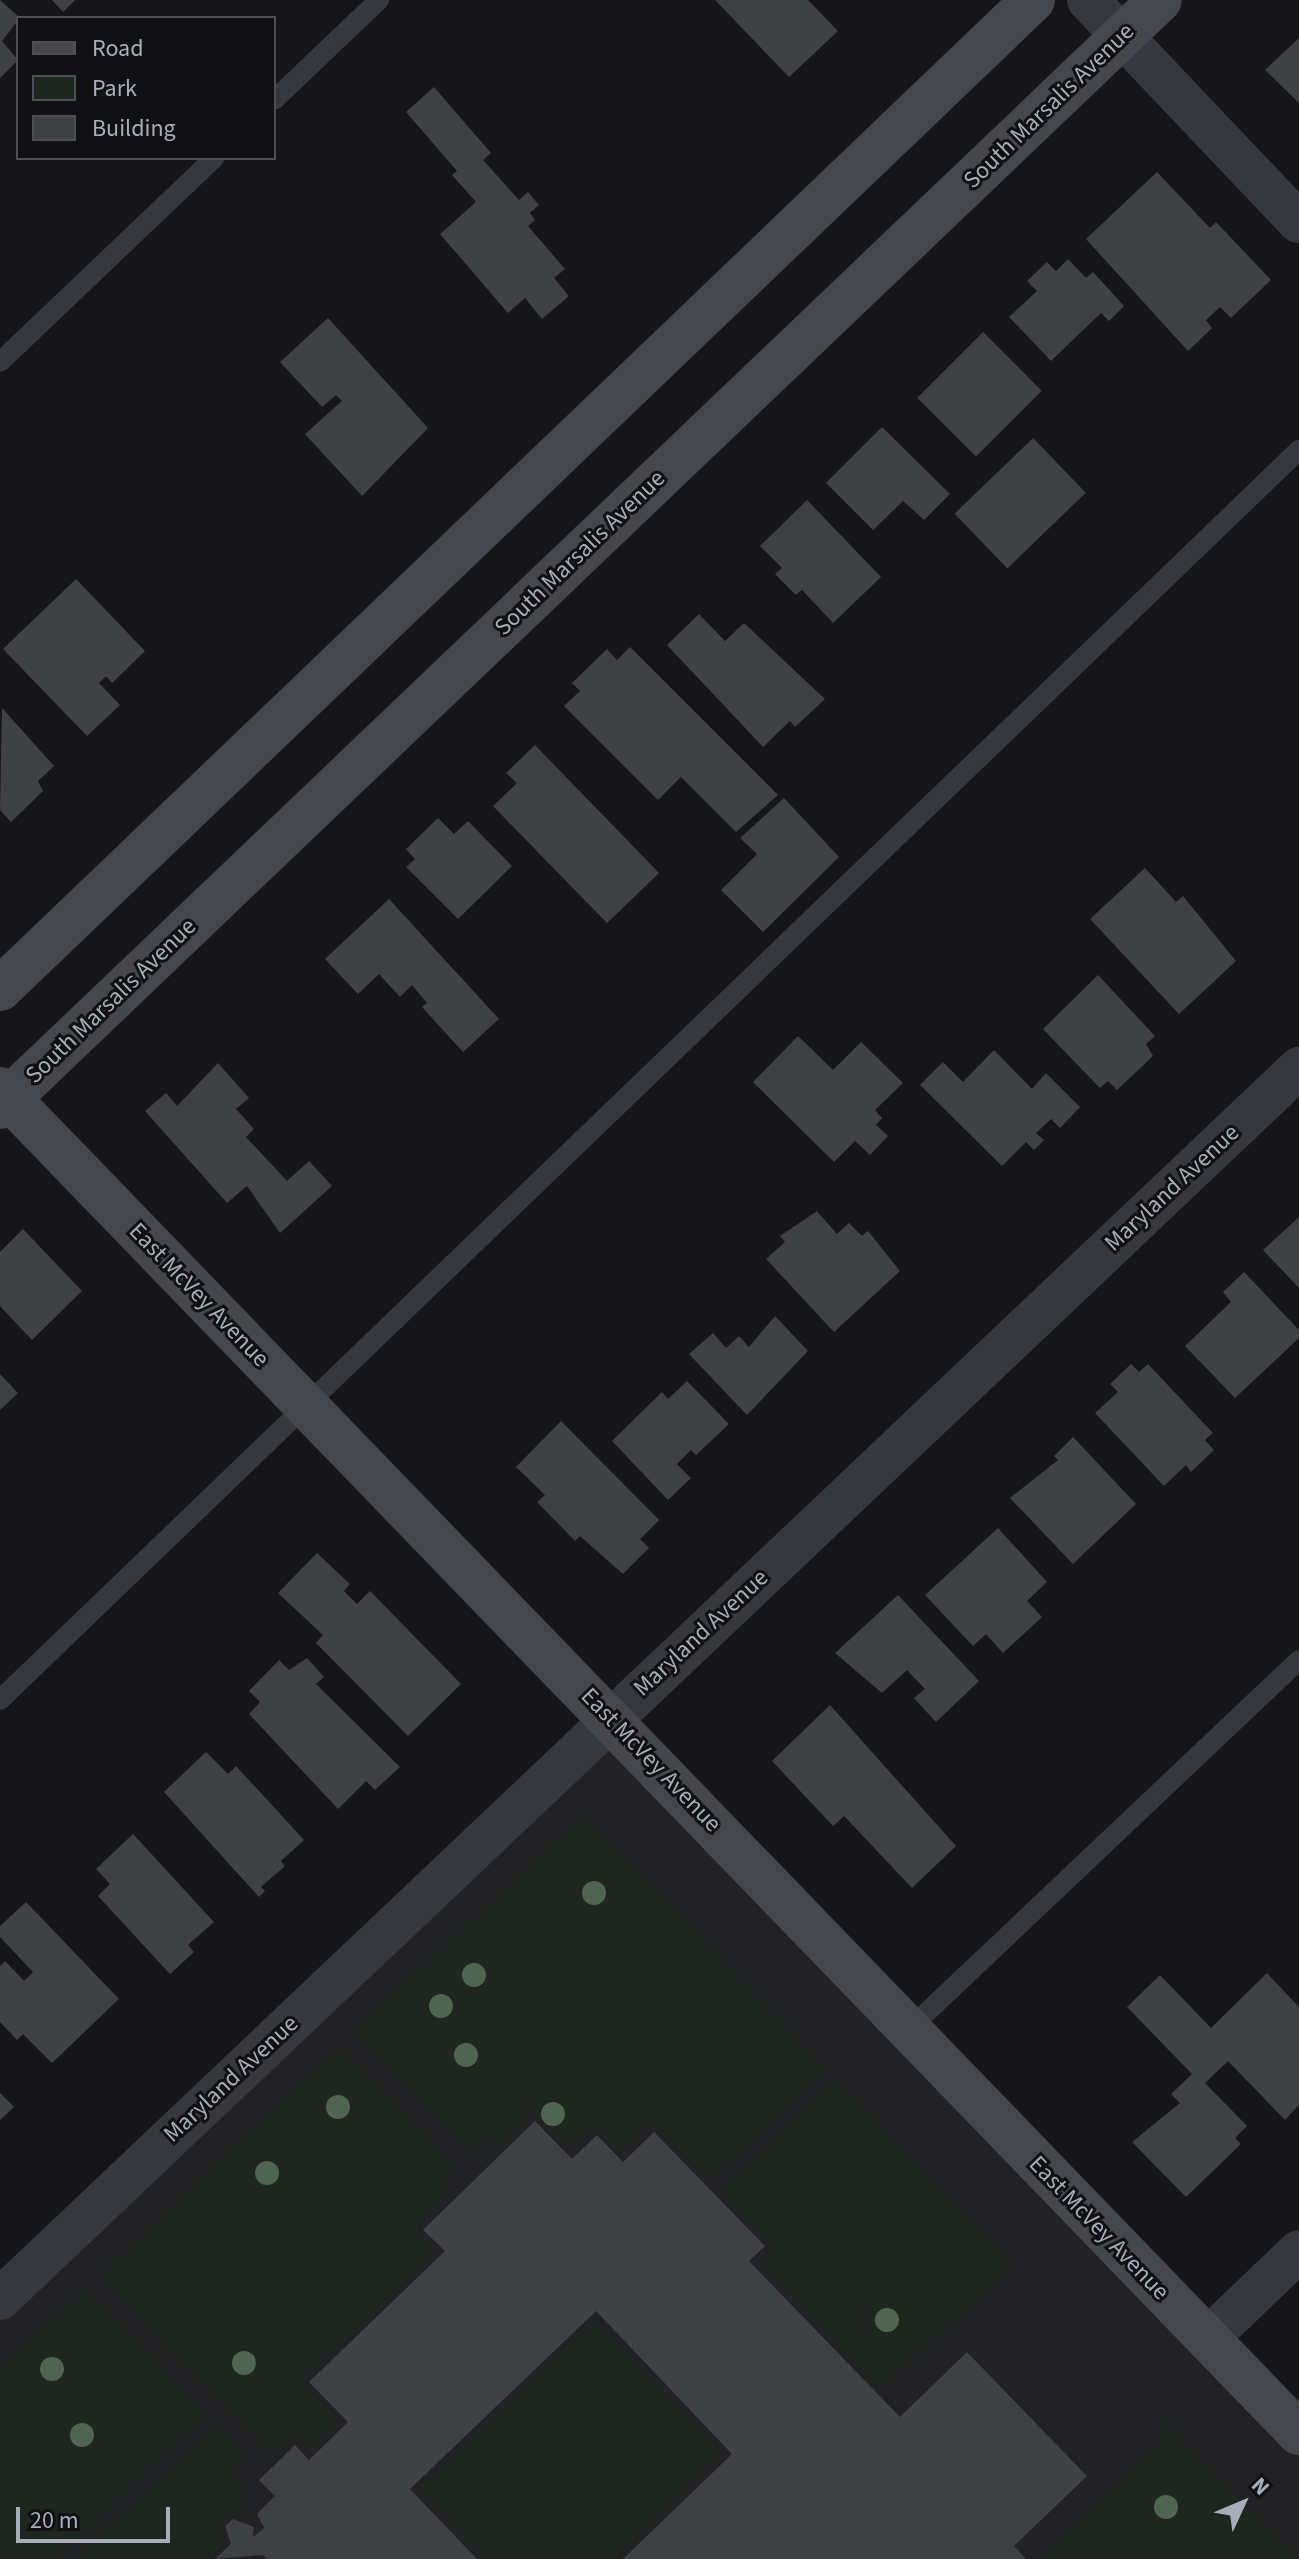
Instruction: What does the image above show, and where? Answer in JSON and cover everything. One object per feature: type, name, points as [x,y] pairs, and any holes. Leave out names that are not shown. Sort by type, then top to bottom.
[{"type":"main road","points":[[0,989],[1033,0]]},
{"type":"main road","name":"South Marsalis Avenue","points":[[3,1098],[1160,0]]},
{"type":"main road","name":"East McVey Avenue","points":[[3,1098],[611,1718],[1299,2433]]},
{"type":"street","points":[[1088,0],[1299,222]]},
{"type":"street","name":"Maryland Avenue","points":[[0,2299],[1299,1068]]},
{"type":"street","points":[[1207,2339],[1299,2251]]},
{"type":"lane","points":[[276,98],[379,0]]},
{"type":"lane","points":[[0,362],[212,160]]},
{"type":"lane","points":[[0,1700],[1299,450]]},
{"type":"lane","points":[[908,2030],[1299,1660]]},
{"type":"shaded area","points":[[611,1718],[1299,2428],[1299,2559],[0,2559],[0,2299]]},
{"type":"green space","points":[[583,1817],[826,2069],[709,2179],[653,2120],[622,2152],[595,2124],[570,2148],[533,2111],[496,2151],[483,2138],[470,2151],[355,2032]]},
{"type":"green space","points":[[339,2047],[453,2165],[440,2178],[451,2190],[415,2226],[436,2250],[300,2380],[339,2422],[311,2451],[294,2435],[273,2456],[101,2276]]},
{"type":"green space","points":[[836,2081],[1012,2265],[880,2388],[759,2260],[772,2245],[721,2191]]},
{"type":"green space","points":[[85,2291],[205,2413],[55,2559],[0,2559],[0,2373]]},
{"type":"green space","points":[[596,2323],[721,2453],[613,2559],[486,2559],[421,2489]]},
{"type":"green space","points":[[1160,2417],[1297,2559],[1041,2559],[1163,2440]]},
{"type":"green space","points":[[218,2425],[247,2455],[229,2472],[247,2491],[237,2501],[249,2514],[232,2515],[221,2526],[226,2543],[209,2559],[78,2559]]},
{"type":"building","points":[[0,0],[18,16],[2,41],[16,58],[16,62],[0,78]]},
{"type":"building","points":[[52,0],[75,0],[63,12]]},
{"type":"building","points":[[715,0],[808,0],[838,31],[789,77]]},
{"type":"building","points":[[1299,38],[1299,103],[1265,70]]},
{"type":"building","points":[[434,87],[491,153],[483,160],[519,200],[528,192],[539,205],[530,213],[535,220],[528,226],[565,269],[554,278],[569,296],[542,319],[525,298],[508,313],[440,234],[476,202],[452,175],[457,171],[406,112]]},
{"type":"building","points":[[1157,172],[1210,228],[1216,222],[1271,280],[1231,318],[1220,307],[1206,320],[1212,328],[1188,351],[1086,239]]},
{"type":"building","points":[[1068,259],[1086,278],[1093,272],[1124,306],[1109,321],[1101,313],[1051,361],[1009,317],[1037,291],[1027,281],[1047,262],[1056,271]]},
{"type":"building","points":[[328,318],[428,428],[362,496],[305,434],[342,401],[336,395],[322,407],[280,362]]},
{"type":"building","points":[[983,332],[1042,391],[976,456],[917,398]]},
{"type":"building","points":[[882,427],[950,494],[924,520],[903,501],[873,530],[826,483]]},
{"type":"building","points":[[1033,438],[1086,493],[1007,568],[955,514]]},
{"type":"building","points":[[807,500],[881,577],[833,623],[802,590],[796,595],[775,574],[782,568],[760,546]]},
{"type":"building","points":[[76,579],[145,651],[112,683],[106,676],[99,683],[120,705],[87,736],[3,649]]},
{"type":"building","points":[[699,614],[725,641],[744,623],[825,699],[795,727],[790,721],[763,747],[667,645]]},
{"type":"building","points":[[630,647],[778,795],[736,832],[681,777],[658,800],[564,706],[580,691],[572,683],[607,649],[617,660]]},
{"type":"building","points":[[2,708],[54,766],[38,781],[43,791],[11,822],[0,810]]},
{"type":"building","points":[[535,745],[659,873],[607,923],[493,806],[517,783],[506,773]]},
{"type":"building","points":[[784,798],[839,857],[763,932],[721,890],[757,854],[740,838]]},
{"type":"building","points":[[438,818],[454,834],[468,821],[512,866],[458,919],[406,867],[415,859],[406,849]]},
{"type":"building","points":[[1145,868],[1176,902],[1183,896],[1236,961],[1179,1014],[1090,919]]},
{"type":"building","points":[[389,899],[499,1019],[463,1052],[422,1007],[427,1003],[412,985],[400,997],[379,974],[358,994],[325,959]]},
{"type":"building","points":[[1098,975],[1155,1036],[1146,1044],[1153,1056],[1117,1090],[1108,1081],[1100,1088],[1043,1029]]},
{"type":"building","points":[[798,1036],[833,1070],[861,1042],[903,1083],[875,1110],[882,1118],[876,1125],[888,1136],[870,1155],[855,1141],[834,1162],[753,1082]]},
{"type":"building","points":[[994,1050],[1032,1089],[1046,1073],[1080,1107],[1060,1128],[1051,1119],[1036,1133],[1044,1140],[1034,1150],[1026,1142],[1002,1166],[920,1085],[943,1062],[963,1082]]},
{"type":"building","points":[[218,1063],[249,1098],[236,1109],[254,1129],[246,1137],[287,1181],[309,1161],[332,1186],[280,1233],[247,1186],[227,1203],[145,1111],[166,1093],[177,1106]]},
{"type":"building","points":[[817,1211],[837,1234],[849,1223],[862,1236],[868,1231],[900,1271],[834,1332],[766,1259],[785,1242],[780,1236]]},
{"type":"building","points":[[1299,1217],[1299,1288],[1263,1250]]},
{"type":"building","points":[[23,1229],[82,1291],[32,1340],[0,1306],[0,1252]]},
{"type":"building","points":[[1244,1272],[1299,1330],[1299,1338],[1235,1398],[1185,1346],[1231,1302],[1223,1292]]},
{"type":"building","points":[[775,1316],[808,1351],[747,1415],[689,1354],[713,1333],[726,1348],[739,1336],[749,1347]]},
{"type":"building","points":[[1131,1364],[1139,1372],[1148,1364],[1213,1433],[1205,1440],[1214,1450],[1191,1472],[1186,1465],[1164,1486],[1095,1413],[1118,1392],[1110,1384]]},
{"type":"building","points":[[0,1374],[18,1393],[0,1410]]},
{"type":"building","points":[[687,1381],[729,1424],[696,1455],[691,1450],[677,1464],[691,1478],[668,1500],[612,1441],[662,1392],[668,1399]]},
{"type":"building","points":[[561,1421],[659,1520],[640,1539],[649,1548],[623,1574],[580,1536],[575,1541],[537,1502],[545,1495],[516,1467]]},
{"type":"building","points":[[1073,1437],[1136,1504],[1073,1564],[1010,1498],[1058,1460],[1054,1456]]},
{"type":"building","points":[[998,1528],[1047,1582],[1027,1601],[1042,1617],[1003,1653],[986,1634],[973,1646],[925,1595]]},
{"type":"building","points":[[317,1553],[350,1584],[344,1591],[357,1604],[370,1591],[461,1684],[408,1736],[316,1643],[323,1635],[278,1593]]},
{"type":"building","points":[[898,1595],[979,1681],[936,1722],[914,1698],[925,1689],[907,1670],[882,1693],[835,1653]]},
{"type":"building","points":[[307,1658],[324,1677],[316,1684],[400,1767],[375,1790],[366,1781],[338,1809],[249,1714],[260,1702],[249,1691],[279,1660],[289,1670]]},
{"type":"building","points":[[830,1705],[956,1846],[912,1888],[844,1816],[833,1826],[772,1761]]},
{"type":"building","points":[[206,1752],[228,1774],[236,1766],[304,1840],[281,1861],[285,1866],[261,1887],[265,1891],[259,1897],[164,1792]]},
{"type":"building","points":[[133,1834],[214,1922],[188,1945],[194,1952],[170,1974],[98,1896],[110,1884],[96,1869]]},
{"type":"building","points":[[26,1902],[119,1999],[52,2063],[23,2034],[17,2040],[0,2022],[0,1966],[5,1961],[24,1981],[33,1972],[0,1937],[0,1926]]},
{"type":"building","points":[[1267,1973],[1299,2007],[1299,2105],[1285,2120],[1228,2061],[1205,2083],[1247,2126],[1235,2138],[1241,2144],[1186,2197],[1132,2142],[1180,2103],[1171,2094],[1192,2074],[1127,2007],[1160,1975],[1211,2028]]},
{"type":"building","points":[[0,2093],[14,2107],[0,2120]]},
{"type":"building","points":[[535,2121],[572,2159],[597,2135],[623,2162],[654,2132],[765,2246],[749,2261],[900,2417],[967,2352],[1087,2476],[1014,2546],[1026,2559],[623,2559],[732,2454],[596,2311],[410,2489],[477,2559],[267,2559],[263,2555],[215,2559],[231,2544],[225,2526],[233,2519],[254,2527],[253,2537],[264,2528],[257,2514],[275,2496],[259,2480],[295,2445],[309,2460],[348,2422],[309,2382],[445,2251],[423,2230]]}]
